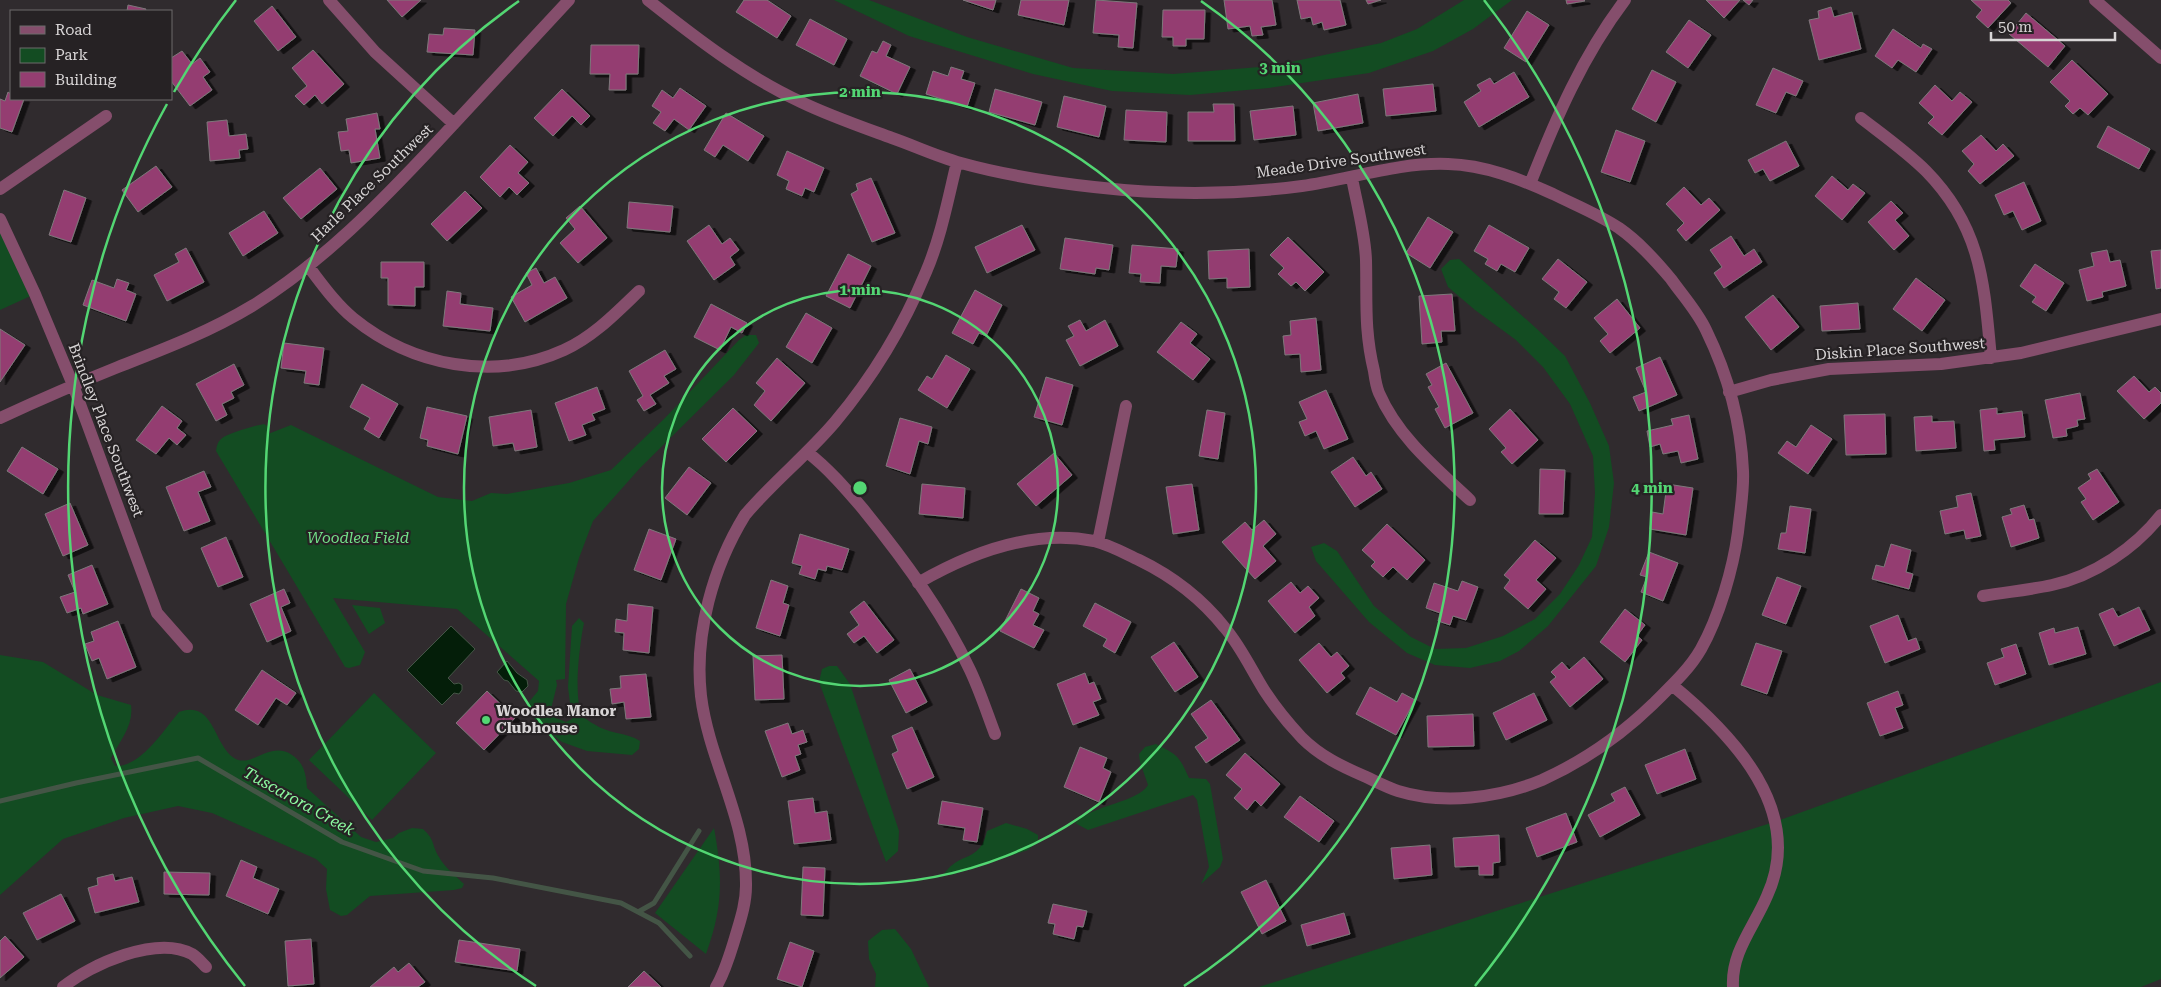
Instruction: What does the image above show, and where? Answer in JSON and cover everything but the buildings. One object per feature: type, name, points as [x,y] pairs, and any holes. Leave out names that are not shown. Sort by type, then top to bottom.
[{"type":"street","points":[[329,0],[375,52],[454,124]]},
{"type":"street","name":"Harle Place Southwest","points":[[0,418],[73,385],[173,346],[228,320],[253,305],[308,266],[373,208],[569,0]]},
{"type":"street","name":"Meade Drive Southwest","points":[[648,0],[707,46],[798,101],[850,123],[957,162],[1018,176],[1091,187],[1162,194],[1268,189],[1352,178],[1416,165],[1450,164],[1478,168],[1530,184],[1619,228],[1642,246],[1658,263],[1694,309],[1706,330],[1730,392],[1740,438],[1743,472],[1732,564],[1707,636],[1698,655],[1672,686],[1613,740],[1589,756],[1516,790],[1466,798],[1432,797],[1401,792],[1344,768],[1318,753],[1280,712],[1262,687],[1239,645],[1208,608],[1156,568],[1098,542],[1068,539],[1038,540],[994,548],[949,565],[918,582]]},
{"type":"street","points":[[1530,184],[1561,108],[1590,51],[1625,0]]},
{"type":"street","points":[[2095,0],[2161,58]]},
{"type":"street","points":[[0,190],[106,116]]},
{"type":"street","points":[[1861,118],[1925,170],[1962,217],[1980,262],[1985,286],[1991,358]]},
{"type":"street","points":[[716,987],[730,954],[742,915],[746,887],[746,862],[733,804],[715,751],[703,704],[700,669],[702,640],[709,600],[721,564],[736,530],[758,500],[836,421],[873,369],[901,323],[926,272],[942,225],[957,162]]},
{"type":"street","points":[[1352,178],[1366,260],[1365,316],[1367,344],[1378,392],[1391,415],[1416,449],[1470,500]]},
{"type":"street","name":"Brindley Place Southwest","points":[[0,219],[35,294],[73,385],[156,613],[187,647]]},
{"type":"street","points":[[308,266],[353,318],[379,336],[408,352],[440,362],[471,366],[498,367],[523,363],[566,349],[610,319],[639,291]]},
{"type":"street","name":"Diskin Place Southwest","points":[[1730,392],[1771,380],[1829,369],[1941,364],[2021,353],[2161,319]]},
{"type":"street","points":[[1098,542],[1126,406]]},
{"type":"street","points":[[807,452],[819,461],[857,502],[918,582],[971,671],[995,734]]},
{"type":"street","points":[[1983,596],[2054,584],[2096,568],[2125,551],[2161,515]]},
{"type":"street","points":[[1672,686],[1722,729],[1748,762],[1763,786],[1774,819],[1778,856],[1775,879],[1736,960],[1733,987]]},
{"type":"street","points":[[63,987],[94,966],[138,951],[178,949],[192,954],[206,967]]},
{"type":"green space","points":[[834,0],[869,0],[967,37],[1073,68],[1173,74],[1272,66],[1381,43],[1417,29],[1464,0],[1512,0],[1473,29],[1433,51],[1369,73],[1269,88],[1190,95],[1112,91],[1033,74],[909,36]]},
{"type":"green space","points":[[0,222],[35,294],[0,310]]},
{"type":"green space","points":[[1459,259],[1565,356],[1590,403],[1609,446],[1614,483],[1609,527],[1596,566],[1548,626],[1519,651],[1500,661],[1470,668],[1435,665],[1407,653],[1369,622],[1316,561],[1311,547],[1324,543],[1337,551],[1374,606],[1411,637],[1435,649],[1466,648],[1503,636],[1535,619],[1560,594],[1579,565],[1592,537],[1595,493],[1593,456],[1570,404],[1543,367],[1516,340],[1475,310],[1448,287],[1441,269],[1450,260]]},
{"type":"green space","name":"Woodlea Field","points":[[746,335],[756,335],[759,343],[734,375],[640,468],[593,521],[579,558],[566,604],[565,679],[556,680],[557,685],[551,709],[556,718],[566,722],[572,719],[568,687],[572,626],[579,618],[584,623],[579,655],[578,682],[579,706],[582,714],[587,720],[599,727],[640,741],[639,749],[632,755],[587,751],[562,742],[542,727],[531,715],[529,702],[538,691],[539,681],[457,609],[333,598],[365,652],[360,665],[349,668],[345,667],[216,451],[221,439],[235,432],[264,424],[269,427],[268,434],[291,425],[438,497],[472,501],[491,493],[507,494],[569,483],[611,470]]},
{"type":"green space","points":[[352,605],[380,608],[385,623],[369,634]]},
{"type":"green space","points":[[0,655],[43,662],[97,695],[131,705],[128,726],[111,758],[115,766],[125,765],[134,761],[159,738],[179,712],[191,710],[199,712],[206,717],[221,743],[234,758],[247,760],[268,752],[284,751],[296,758],[304,769],[307,788],[361,837],[376,842],[393,838],[399,833],[412,828],[423,829],[432,840],[441,861],[464,884],[462,888],[454,890],[370,896],[347,915],[341,916],[330,910],[326,889],[327,869],[316,859],[212,813],[178,806],[124,818],[63,839],[0,895]]},
{"type":"green space","points":[[829,666],[837,666],[850,684],[899,831],[898,851],[886,862],[819,682],[822,669]]},
{"type":"green space","points":[[2161,682],[2161,979],[2141,987],[1259,987],[1777,821]]},
{"type":"green space","points":[[374,693],[436,753],[372,820],[309,760]]},
{"type":"green space","points":[[1156,744],[1177,757],[1189,778],[1206,779],[1210,784],[1223,859],[1220,867],[1201,884],[1209,867],[1197,800],[1193,795],[1088,830],[1075,823],[1093,812],[1135,796],[1142,791],[1148,785],[1139,754],[1145,747]]},
{"type":"green space","points":[[1006,823],[1027,829],[1038,835],[1038,841],[1028,850],[951,875],[944,874],[950,867],[979,848],[984,841],[987,831]]},
{"type":"green space","points":[[714,828],[719,862],[720,892],[716,921],[706,954],[655,913]]},
{"type":"green space","points":[[895,929],[911,949],[929,987],[875,987],[876,974],[869,959],[868,941],[882,930]]},
{"type":"shaded area","points":[[451,626],[475,649],[448,678],[454,684],[459,683],[462,685],[462,690],[459,694],[454,693],[442,705],[407,670]]},
{"type":"shaded area","points":[[507,661],[517,673],[527,680],[528,686],[522,692],[516,691],[497,672]]},
{"type":"waterway","name":"Tuscarora Creek","points":[[0,801],[198,758],[342,842],[423,871],[493,878],[621,903],[659,923],[690,956]]},
{"type":"waterway","points":[[638,912],[654,903],[699,831]]},
{"type":"place","name":"Woodlea Manor Clubhouse","points":[[486,720]]}]
